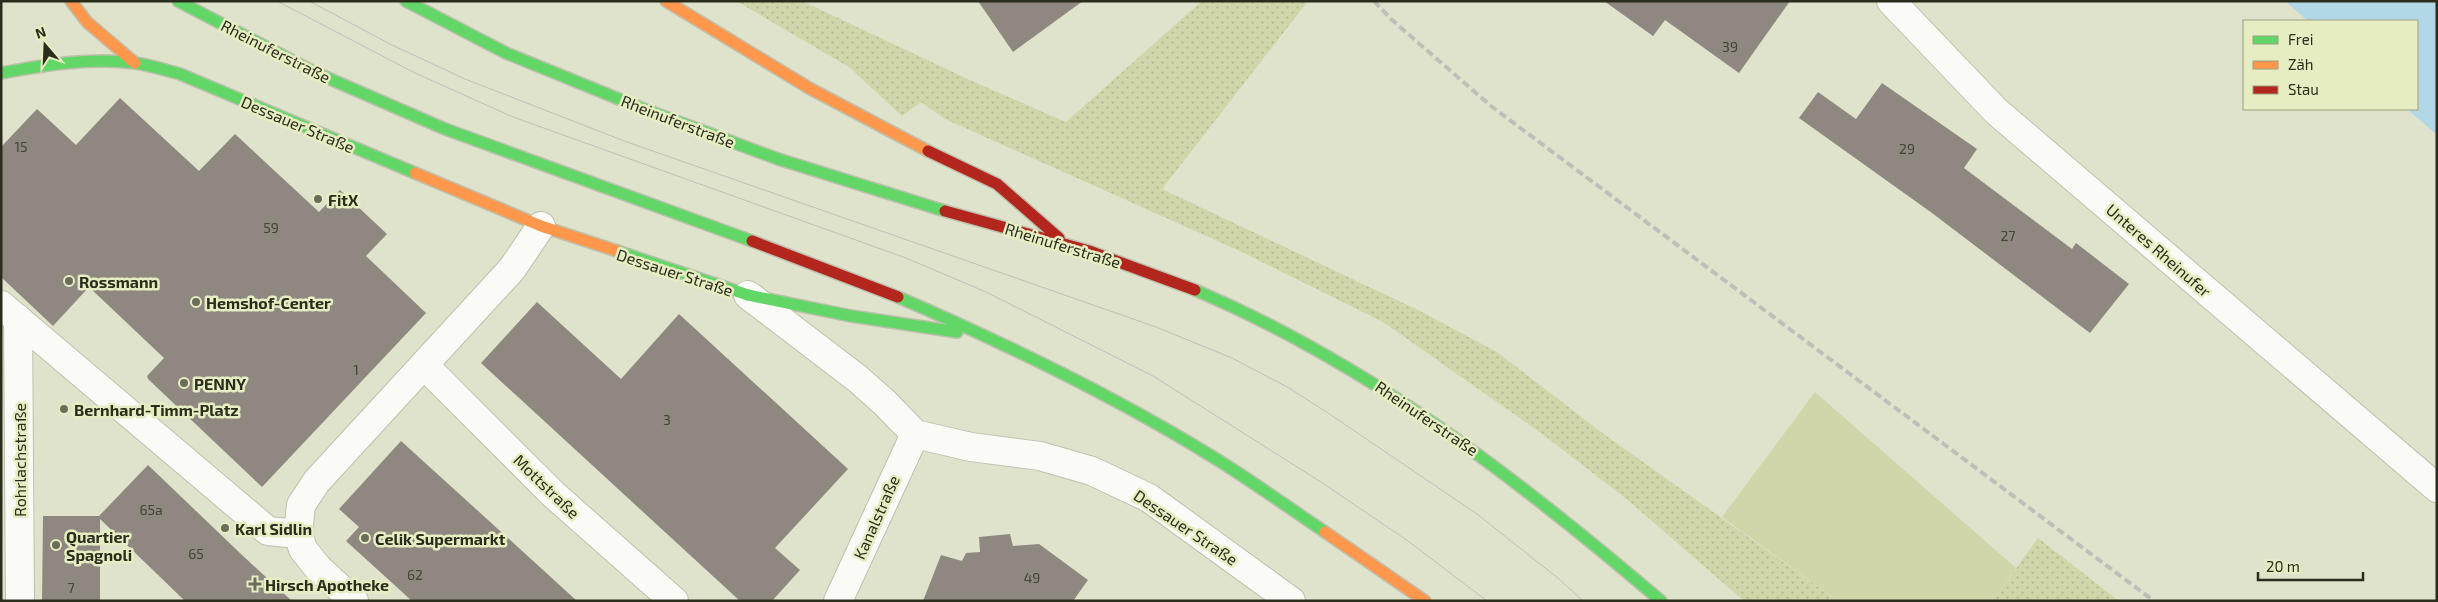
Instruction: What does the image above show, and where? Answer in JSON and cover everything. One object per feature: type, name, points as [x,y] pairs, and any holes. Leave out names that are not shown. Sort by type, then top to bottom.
[{"type":"main road","points":[[71,1],[87,22],[135,63]]},
{"type":"main road","name":"Rheinuferstraße","points":[[178,1],[314,72],[446,129],[864,282],[988,336],[1099,393],[1208,454],[1382,570],[1425,601]]},
{"type":"main road","name":"Rheinuferstraße","points":[[406,1],[503,52],[710,135],[966,218],[1064,242],[1162,276],[1234,308],[1351,368],[1470,446],[1582,532],[1662,601]]},
{"type":"main road","points":[[666,1],[809,88],[884,129],[997,184],[1064,242]]},
{"type":"main road","name":"Dessauer Straße","points":[[1,72],[50,64],[135,63],[180,74],[541,226],[748,295]]},
{"type":"main road","points":[[748,295],[850,316],[988,336]]},
{"type":"street","name":"Unteres Rheinufer","points":[[1891,1],[1996,111],[2437,488]]},
{"type":"street","points":[[354,601],[318,568],[303,549],[298,534],[301,505],[317,481],[425,366],[512,268],[541,226]]},
{"type":"street","name":"Dessauer Straße","points":[[748,295],[858,379],[915,434],[971,447],[1040,456],[1092,471],[1149,498],[1291,601]]},
{"type":"street","points":[[10,312],[268,531],[298,534]]},
{"type":"street","name":"Rohrlachstraße","points":[[10,312],[20,601]]},
{"type":"street","name":"Mottstraße","points":[[425,366],[553,494],[674,601]]},
{"type":"street","name":"Kanalstraße","points":[[838,601],[915,434]]},
{"type":"green space","points":[[736,1],[802,1],[972,81],[1066,122],[1202,1],[1308,1],[1162,189],[1418,310],[1497,352],[1601,432],[1838,601],[1744,601],[1629,501],[1541,433],[1383,322],[1240,251],[945,119],[921,102],[902,116],[849,67]]},
{"type":"green space","points":[[1815,392],[2016,568],[1993,601],[1838,601],[1722,517]]},
{"type":"green space","points":[[2038,538],[2119,601],[1993,601]]},
{"type":"water","points":[[2285,1],[2437,1],[2437,135],[2408,110],[2418,110],[2418,20],[2307,20]]},
{"type":"building","points":[[978,1],[1083,1],[1013,52]]},
{"type":"building","points":[[1604,1],[1790,1],[1739,73],[1665,20],[1653,36]]},
{"type":"building","points":[[1882,83],[1977,149],[1964,168],[2072,249],[2076,243],[2129,284],[2090,333],[1932,213],[1799,118],[1818,92],[1856,119]]},
{"type":"building","name":"Hemshof-Center","points":[[120,98],[199,171],[235,134],[319,212],[340,190],[387,234],[366,256],[426,313],[262,487],[148,379],[147,376],[164,358],[89,287],[53,326],[1,277],[1,147],[37,109],[76,145]]},
{"type":"building","points":[[537,302],[621,379],[679,314],[848,469],[775,548],[800,570],[772,601],[740,601],[481,363]]},
{"type":"building","points":[[401,441],[577,601],[412,601],[346,541],[359,527],[339,509]]},
{"type":"building","points":[[148,465],[292,601],[185,601],[100,519],[100,601],[42,601],[43,516],[99,516]]},
{"type":"building","points":[[1010,534],[1013,546],[1039,544],[1088,580],[1073,601],[923,601],[941,555],[962,561],[966,553],[980,552],[979,537]]},
{"type":"tram line","points":[[277,1],[415,73],[513,117],[906,258],[986,292],[1153,376],[1321,482],[1408,541],[1487,601]]},
{"type":"tram line","points":[[309,1],[392,45],[465,79],[627,142],[1156,327],[1232,358],[1289,388],[1477,514],[1559,579],[1583,601]]},
{"type":"railway","points":[[1374,1],[1392,20],[1491,106],[2154,601]]},
{"type":"traffic: fast","points":[[178,1],[314,72],[445,129],[752,241]]},
{"type":"traffic: fast","points":[[406,1],[506,53],[641,108],[778,159],[945,211]]},
{"type":"traffic: fast","points":[[1,73],[84,61],[118,61],[152,66],[180,74],[415,173]]},
{"type":"traffic: fast","points":[[617,251],[748,295]]},
{"type":"traffic: fast","points":[[1195,290],[1259,320],[1321,353],[1381,389],[1440,428],[1497,468],[1552,511],[1661,601]]},
{"type":"traffic: fast","points":[[748,295],[851,316],[957,332]]},
{"type":"traffic: fast","points":[[898,297],[1017,351],[1133,410],[1223,463],[1325,532]]},
{"type":"traffic: slow","points":[[71,1],[87,22],[135,63]]},
{"type":"traffic: slow","points":[[666,1],[809,88],[928,151]]},
{"type":"traffic: slow","points":[[415,173],[541,226],[617,251]]},
{"type":"traffic: slow","points":[[1325,532],[1425,601]]},
{"type":"traffic: jam","points":[[928,151],[997,184],[1059,238]]},
{"type":"traffic: jam","points":[[945,211],[1089,251],[1195,290]]},
{"type":"traffic: jam","points":[[752,241],[898,297]]},
{"type":"place","name":"FitX","points":[[318,199]]},
{"type":"place","name":"Rossmann","points":[[69,281]]},
{"type":"place","name":"Hemshof-Center","points":[[196,302]]},
{"type":"place","name":"PENNY","points":[[184,383]]},
{"type":"place","name":"Bernhard-Timm-Platz","points":[[64,409]]},
{"type":"place","name":"Karl Sidlin","points":[[225,528]]},
{"type":"place","name":"Celik Supermarkt","points":[[365,538]]},
{"type":"place","name":"Quartier Spagnoli","points":[[56,545]]},
{"type":"place","name":"Hirsch Apotheke","points":[[255,584]]}]
